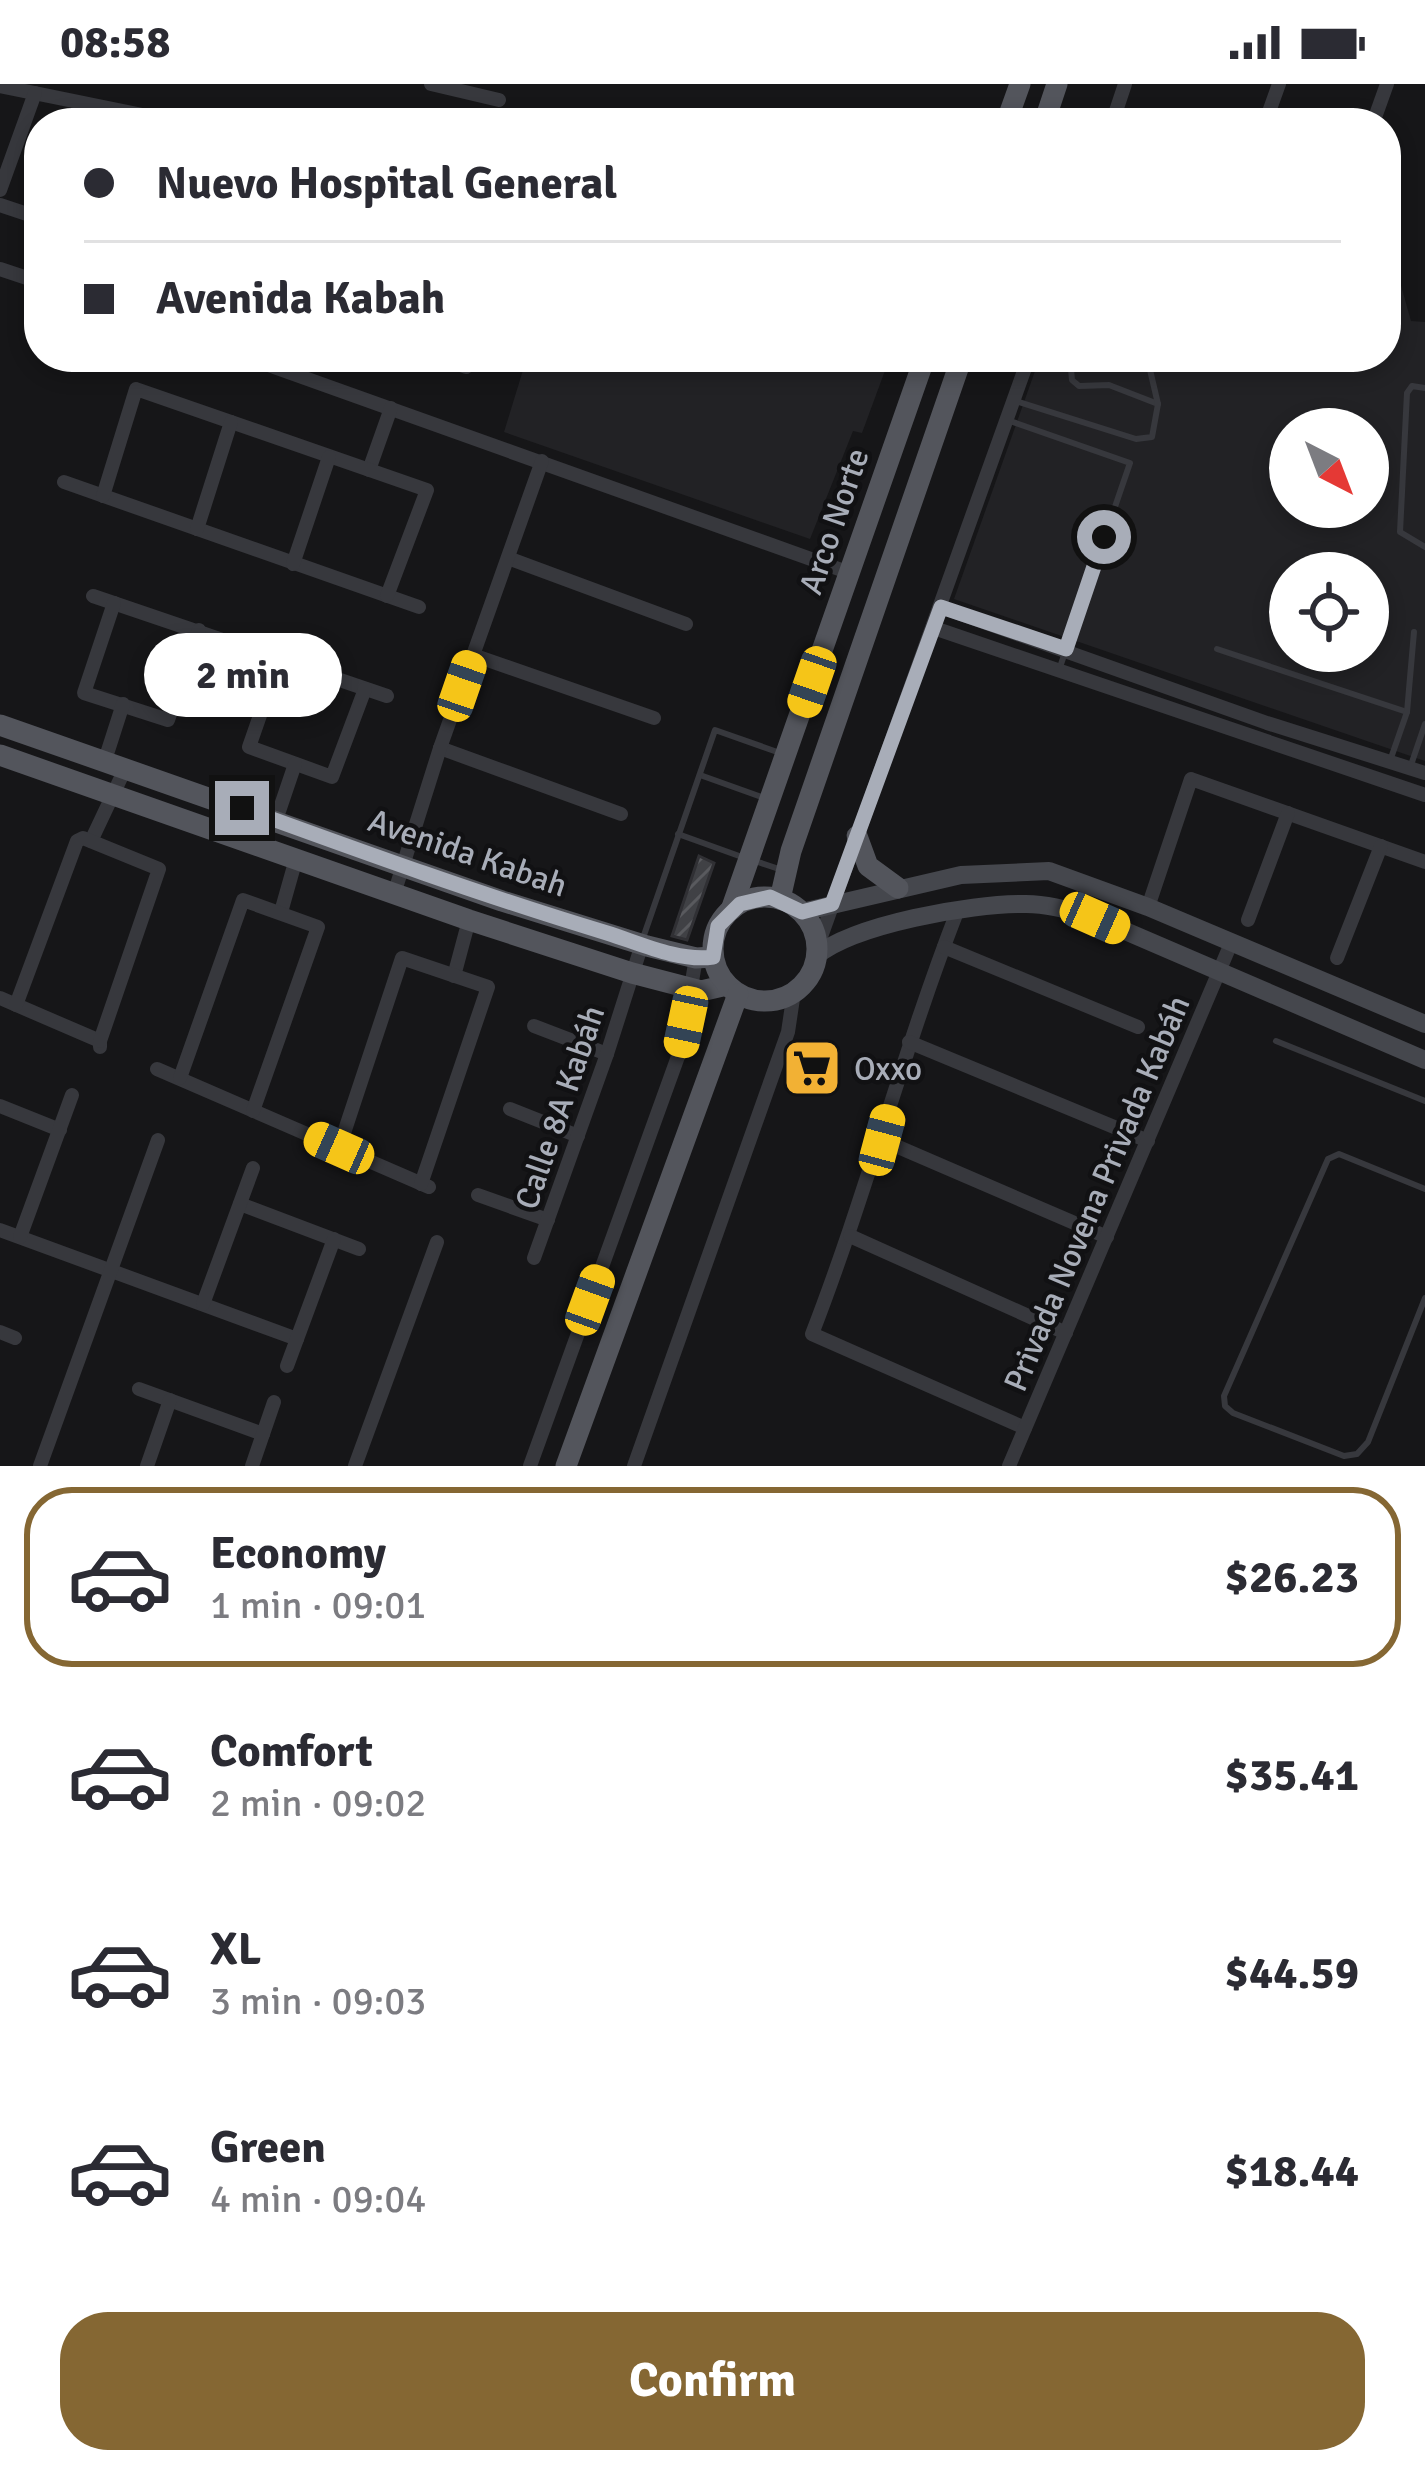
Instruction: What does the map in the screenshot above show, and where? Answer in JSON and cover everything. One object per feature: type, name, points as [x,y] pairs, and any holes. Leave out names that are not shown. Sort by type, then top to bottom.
[{"type":"main road","name":"Arco Norte","points":[[731,910],[920,372]]},
{"type":"main road","name":"Arco Norte","points":[[780,899],[784,871],[957,372]]},
{"type":"main road","name":"Avenida Kabah","points":[[0,725],[502,901],[642,944],[705,957]]},
{"type":"main road","name":"Avenida Kabah","points":[[0,755],[632,973],[691,989],[732,989]]},
{"type":"main road","points":[[857,836],[868,866],[898,888]]},
{"type":"main road","points":[[802,912],[961,875],[1049,871],[1232,941],[1425,1024]]},
{"type":"main road","points":[[759,897],[780,899],[802,912],[815,934],[816,952],[812,970],[794,992],[766,1001],[732,989],[705,957],[731,910],[759,897]]},
{"type":"main road","points":[[816,952],[864,931],[957,912],[1019,904],[1069,910],[1425,1060]]},
{"type":"main road","points":[[566,1466],[732,989]]},
{"type":"street","points":[[431,84],[485,90],[499,100]]},
{"type":"street","points":[[0,86],[91,108]]},
{"type":"street","points":[[30,108],[35,93]]},
{"type":"street","points":[[0,190],[24,123]]},
{"type":"street","points":[[289,372],[850,573]]},
{"type":"street","points":[[816,952],[1024,372]]},
{"type":"street","points":[[103,496],[136,389],[427,490],[387,596]]},
{"type":"street","points":[[369,470],[391,408]]},
{"type":"street","points":[[197,529],[231,422]]},
{"type":"street","points":[[293,564],[329,457]]},
{"type":"street","points":[[394,894],[440,748],[542,461]]},
{"type":"street","points":[[64,482],[419,607]]},
{"type":"street","points":[[508,558],[686,624]]},
{"type":"street","points":[[93,596],[387,696]]},
{"type":"street","points":[[115,603],[84,693],[168,720],[199,630]]},
{"type":"street","points":[[941,607],[1267,723],[1418,770]]},
{"type":"street","points":[[934,628],[1425,794]]},
{"type":"street","points":[[473,655],[654,718]]},
{"type":"street","points":[[280,658],[249,747],[295,764],[332,777],[365,688]]},
{"type":"street","points":[[91,841],[115,794],[123,704]]},
{"type":"street","points":[[1261,739],[1267,723]]},
{"type":"street","points":[[440,748],[621,814]]},
{"type":"street","points":[[276,820],[295,764]]},
{"type":"street","points":[[1148,907],[1191,779],[1425,862]]},
{"type":"street","points":[[1248,920],[1288,813]]},
{"type":"street","points":[[0,998],[100,1044],[158,869],[83,838],[77,841],[16,1005]]},
{"type":"street","points":[[1337,958],[1381,846]]},
{"type":"street","points":[[280,912],[296,859]]},
{"type":"street","points":[[180,1078],[243,900],[318,927],[253,1111]]},
{"type":"street","points":[[957,912],[909,1042],[850,1236],[812,1334],[1025,1428]]},
{"type":"street","points":[[454,976],[469,920]]},
{"type":"street","name":"Privada Novena Privada Kabáh","points":[[1009,1466],[1232,941]]},
{"type":"street","name":"Calle 8A Kabáh","points":[[534,1258],[608,1054],[642,944]]},
{"type":"street","points":[[944,947],[1138,1027]]},
{"type":"street","points":[[530,1466],[680,1051],[691,989],[705,957]]},
{"type":"street","points":[[157,1069],[425,1186],[488,987],[402,958],[339,1148]]},
{"type":"street","points":[[634,1466],[785,1039],[794,992]]},
{"type":"street","points":[[534,1026],[608,1054]]},
{"type":"street","points":[[909,1042],[1148,1141]]},
{"type":"street","points":[[20,1237],[72,1095]]},
{"type":"street","points":[[0,1106],[59,1130]]},
{"type":"street","points":[[510,1109],[578,1136]]},
{"type":"street","points":[[40,1466],[158,1140]]},
{"type":"street","points":[[882,1140],[1107,1237]]},
{"type":"street","points":[[203,1304],[253,1168]]},
{"type":"street","points":[[478,1195],[548,1220]]},
{"type":"street","points":[[240,1204],[359,1249]]},
{"type":"street","points":[[0,1230],[298,1339]]},
{"type":"street","points":[[850,1236],[1066,1333]]},
{"type":"street","points":[[287,1366],[334,1239]]},
{"type":"street","points":[[355,1466],[437,1242]]},
{"type":"street","points":[[139,1389],[263,1434]]},
{"type":"street","points":[[147,1466],[170,1400]]},
{"type":"street","points":[[252,1466],[274,1402]]},
{"type":"lane","points":[[1071,372],[1079,386],[1108,385],[1158,404]]},
{"type":"lane","points":[[1014,400],[1136,439],[1152,437],[1158,404],[1151,372]]},
{"type":"lane","points":[[1425,388],[1412,386],[1407,393],[1400,532],[1425,547]]},
{"type":"lane","points":[[1007,419],[1130,463],[1059,670]]},
{"type":"lane","points":[[1389,761],[1407,712],[1414,632]]},
{"type":"lane","points":[[1217,649],[1407,712]]},
{"type":"lane","points":[[1418,770],[1425,724]]},
{"type":"lane","points":[[642,944],[715,730],[786,755]]},
{"type":"lane","points":[[699,775],[770,800]]},
{"type":"lane","points":[[678,834],[784,871]]},
{"type":"lane","points":[[1276,1041],[1425,1101]]},
{"type":"lane","points":[[1425,1189],[1339,1154],[1328,1159],[1224,1396],[1225,1406],[1233,1414],[1345,1456],[1357,1454],[1367,1442],[1425,1298]]},
{"type":"shaded area","points":[[1401,285],[1411,321],[1425,322],[1425,761],[954,599],[1035,372],[1401,372]]},
{"type":"shaded area","points":[[522,372],[884,372],[862,433],[853,431],[810,539],[504,432]]},
{"type":"building","points":[[699,856],[714,863],[687,940],[672,936]]},
{"type":"place","name":"Oxxo","points":[[812,1068]]},
{"type":"route","points":[[242,808],[502,901],[647,946],[696,958],[713,957],[718,926],[749,899],[780,899],[802,912],[832,904],[941,607],[1066,649],[1104,537]]}]
